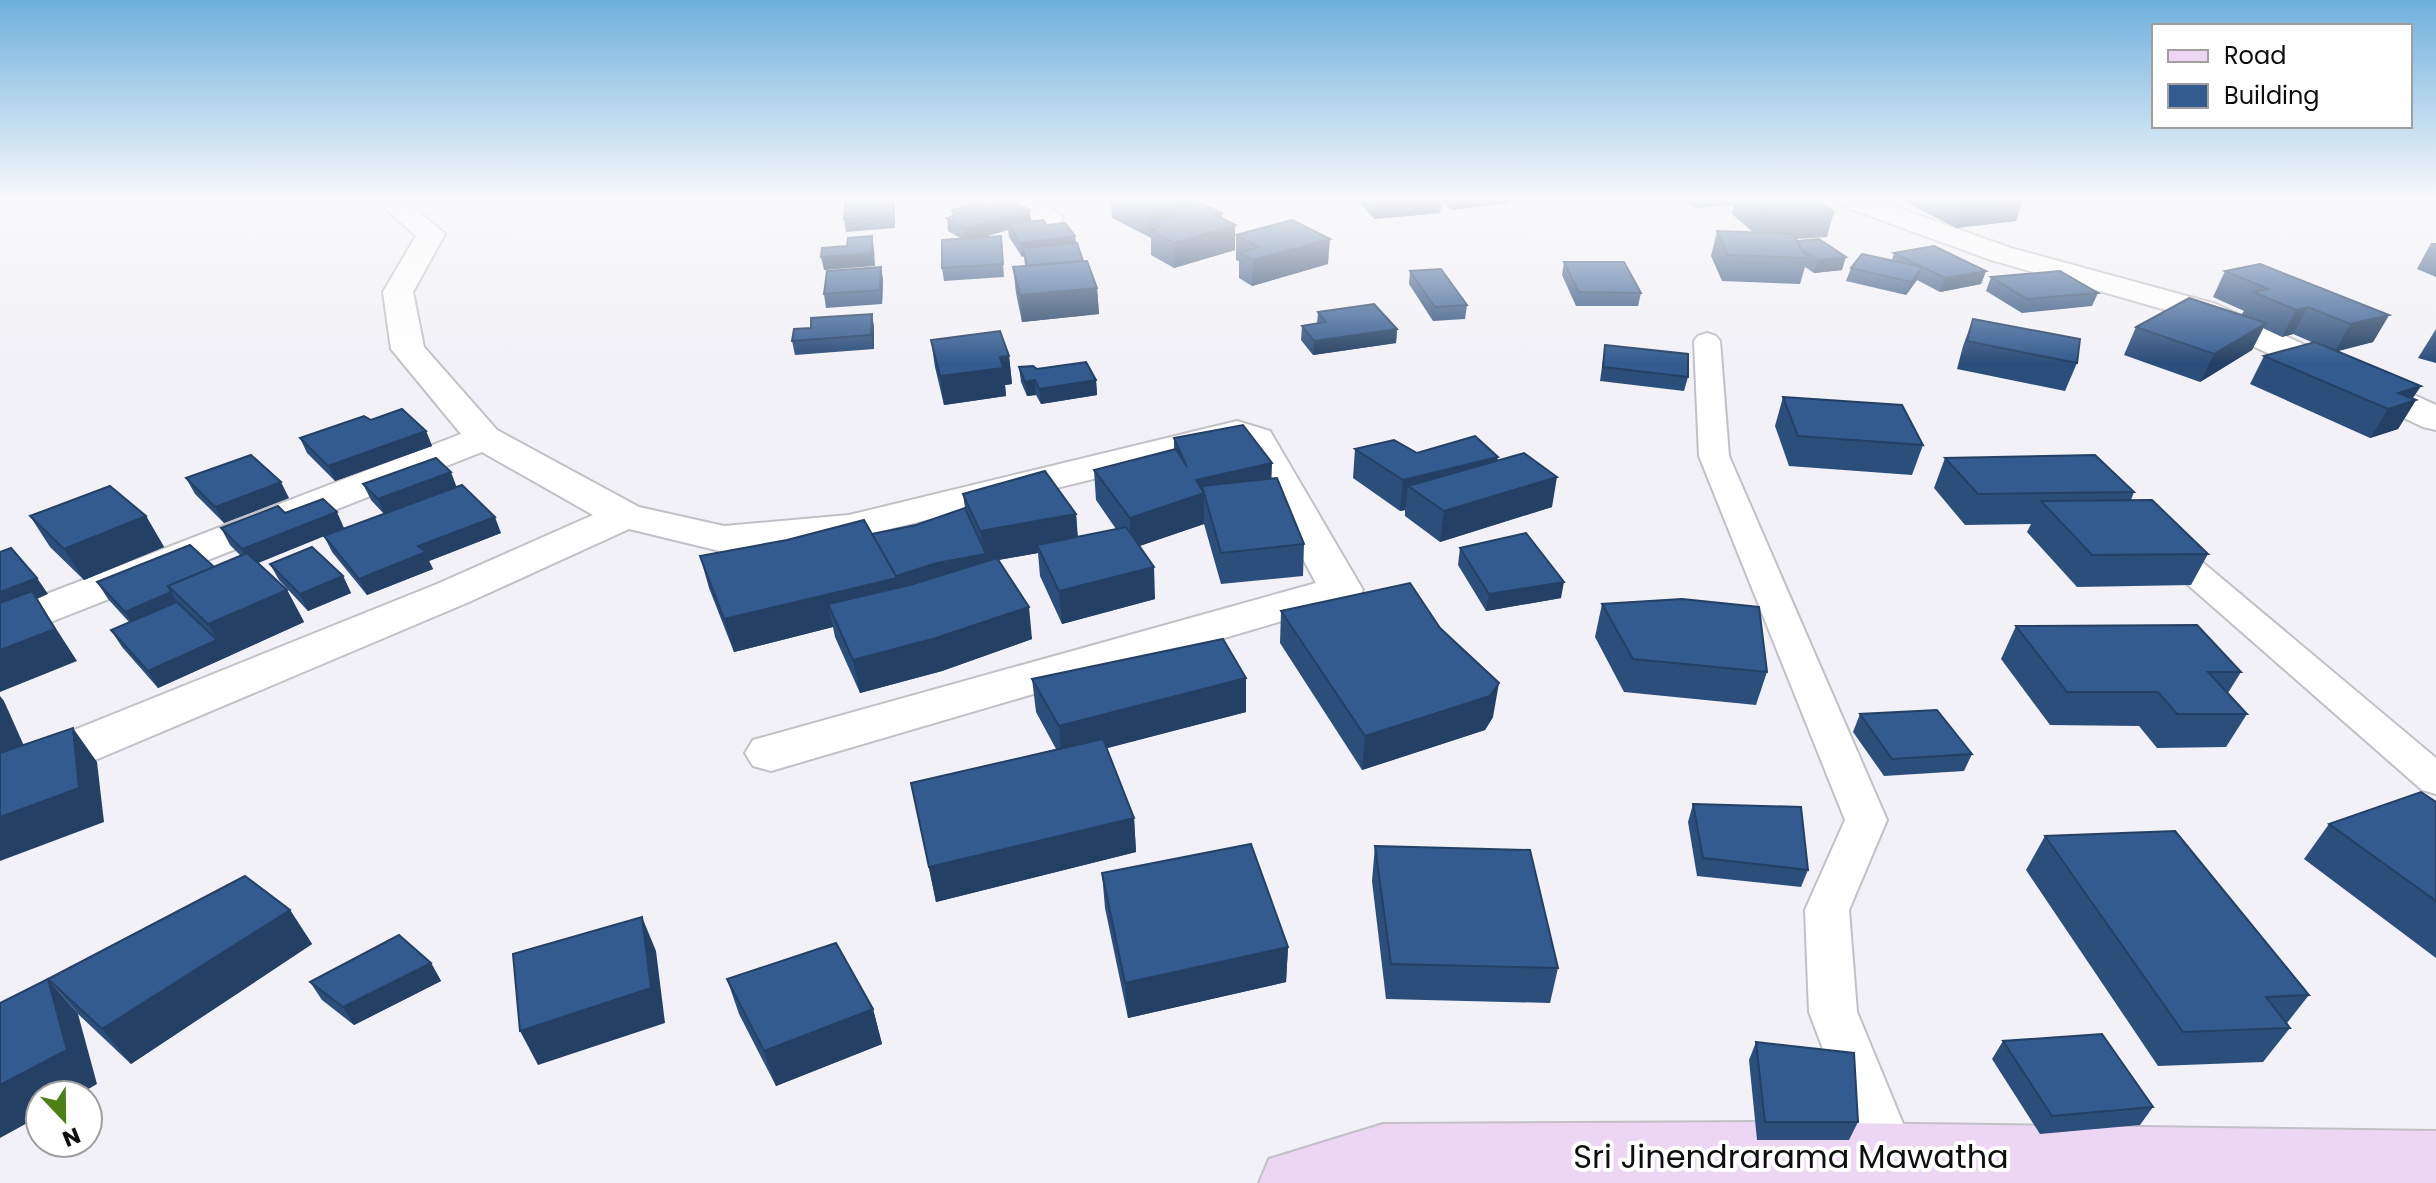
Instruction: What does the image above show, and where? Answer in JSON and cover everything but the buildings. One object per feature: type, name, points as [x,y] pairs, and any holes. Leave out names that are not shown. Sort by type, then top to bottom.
[{"type":"main road","name":"Sri Jinendrarama Mawatha","points":[[1294,1183],[1383,1156],[1889,1155],[2436,1164]]},
{"type":"street","points":[[420,253],[398,292],[408,349],[484,438],[625,516],[724,539],[849,527],[1237,432],[1257,439],[1341,590],[771,753]]},
{"type":"street","points":[[1999,253],[2205,311],[2436,419]]},
{"type":"street","points":[[0,628],[484,438]]},
{"type":"street","points":[[82,746],[453,593],[625,516]]},
{"type":"lane","points":[[1707,341],[1714,456],[1866,820],[1827,910],[1833,1012],[1889,1155]]},
{"type":"lane","points":[[2183,563],[2436,780]]}]
